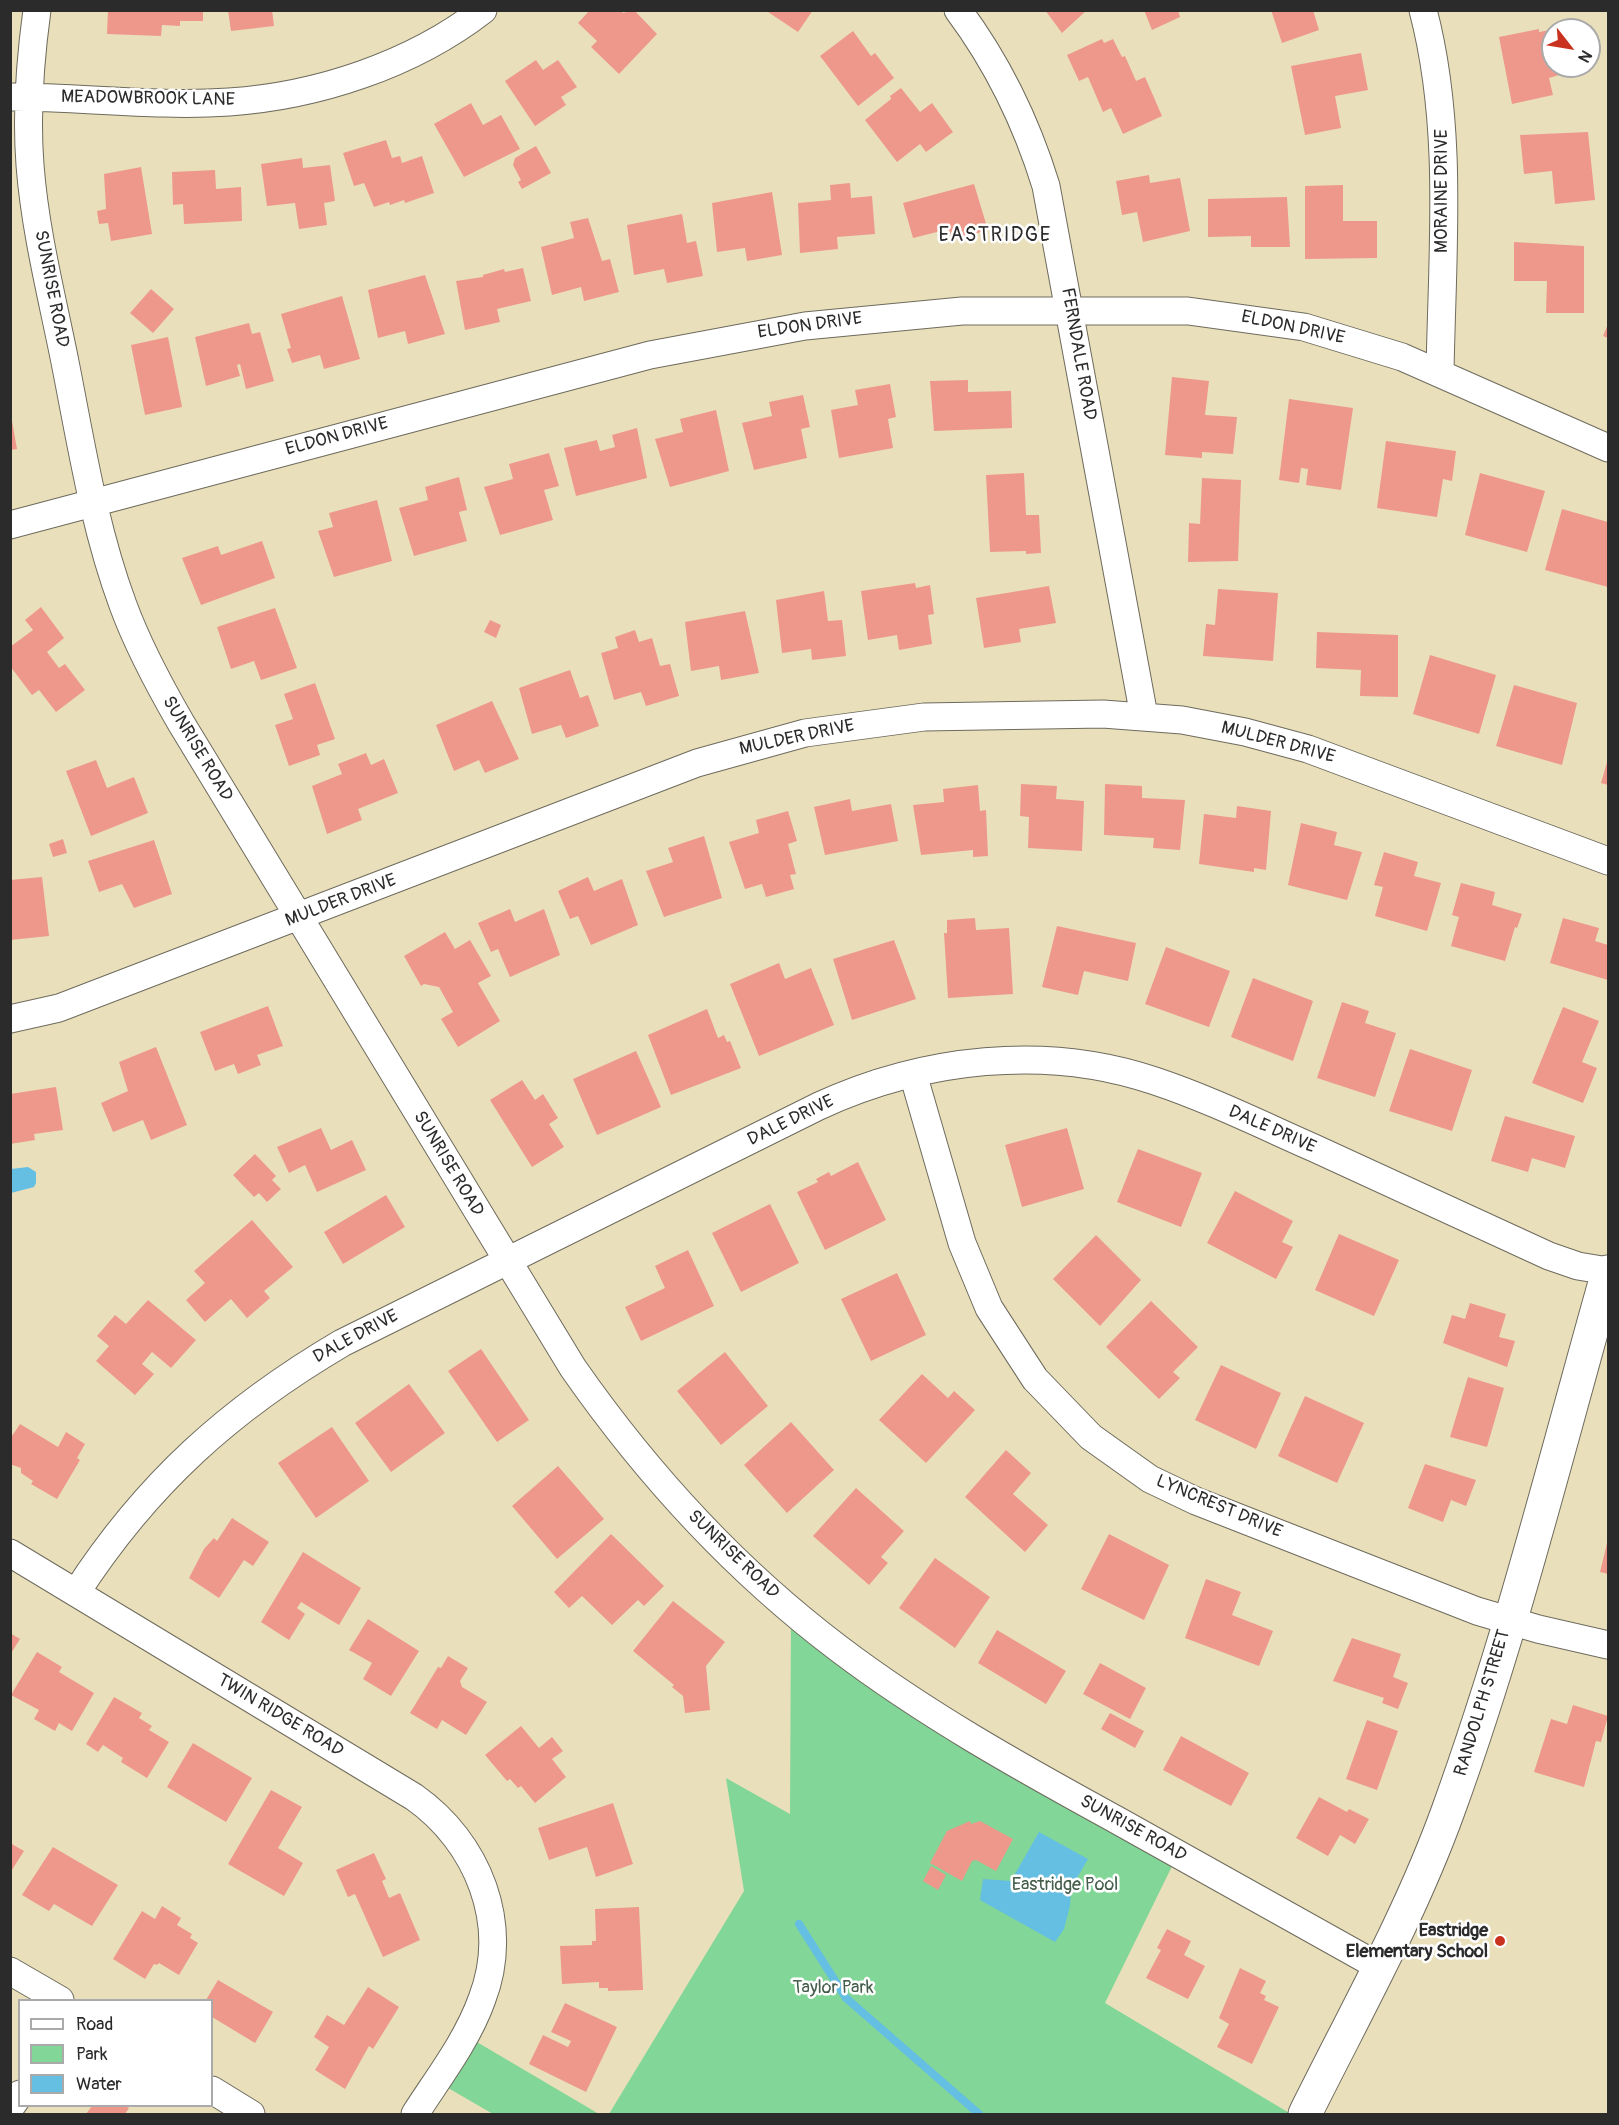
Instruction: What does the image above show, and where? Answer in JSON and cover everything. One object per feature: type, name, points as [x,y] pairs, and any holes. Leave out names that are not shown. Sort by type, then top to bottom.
[{"type":"street","name":"SUNRISE ROAD","points":[[37,10],[20,98],[38,229],[93,505],[122,604],[149,666],[298,918],[573,1368],[634,1449],[692,1517],[802,1620],[874,1675],[961,1732],[1378,1966]]},
{"type":"street","name":"MEADOWBROOK LANE","points":[[20,98],[208,102],[278,96],[334,83],[383,66],[431,43],[483,10]]},
{"type":"street","name":"FERNDALE ROAD","points":[[958,10],[980,40],[1009,88],[1031,139],[1046,186],[1144,716]]},
{"type":"street","name":"MORAINE DRIVE","points":[[1423,10],[1439,91],[1443,152],[1440,373]]},
{"type":"street","name":"ELDON DRIVE","points":[[10,525],[93,505],[511,390],[701,344],[805,326],[878,317],[962,311],[1188,312],[1258,319],[1333,334],[1402,357],[1608,448]]},
{"type":"street","name":"MULDER DRIVE","points":[[10,1019],[59,1008],[698,763],[765,742],[845,726],[924,717],[1082,714],[1144,716],[1214,726],[1308,749],[1608,861]]},
{"type":"street","name":"DALE DRIVE","points":[[76,1593],[99,1560],[163,1480],[188,1454],[246,1405],[342,1342],[835,1099],[868,1086],[913,1074],[972,1063],[1022,1060],[1077,1063],[1126,1072],[1180,1090],[1549,1256],[1578,1266],[1608,1272]]},
{"type":"street","name":"LYNCREST DRIVE","points":[[913,1074],[962,1243],[976,1282],[1018,1355],[1035,1379],[1073,1420],[1130,1466],[1188,1498],[1509,1621],[1608,1645]]},
{"type":"street","name":"RANDOLPH STREET","points":[[1305,2115],[1422,1875],[1448,1813],[1509,1621],[1608,1272]]},
{"type":"street","name":"TWIN RIDGE ROAD","points":[[10,1553],[427,1806],[450,1828],[469,1854],[483,1884],[491,1927],[490,1970],[481,2002],[465,2035],[415,2115]]},
{"type":"street","points":[[10,1971],[57,1999]]},
{"type":"street","points":[[213,2091],[251,2115]]},
{"type":"green space","points":[[791,1610],[1178,1854],[1105,2003],[1291,2114],[609,2114],[744,1891],[726,1778],[790,1814]]},
{"type":"green space","points":[[465,2035],[599,2114],[493,2114],[436,2081]]},
{"type":"water","points":[[28,1167],[36,1172],[34,1187],[11,1193],[11,1169]]},
{"type":"water","points":[[1039,1832],[1088,1859],[1071,1888],[1070,1906],[1064,1929],[1055,1942],[980,1900],[983,1879],[1011,1881]]},
{"type":"building","points":[[108,10],[203,10],[203,21],[180,21],[180,26],[162,25],[161,36],[107,34]]},
{"type":"building","points":[[228,10],[272,10],[274,26],[231,31]]},
{"type":"building","points":[[590,10],[621,10],[623,13],[634,10],[657,34],[619,74],[591,47],[597,41],[578,23]]},
{"type":"building","points":[[765,10],[813,10],[798,32]]},
{"type":"building","points":[[1045,10],[1087,10],[1062,33]]},
{"type":"building","points":[[1144,10],[1178,10],[1180,17],[1152,30]]},
{"type":"building","points":[[1271,10],[1313,10],[1319,30],[1282,43]]},
{"type":"building","points":[[1539,29],[1539,32],[1541,32],[1541,78],[1549,78],[1553,95],[1512,104],[1499,37]]},
{"type":"building","points":[[853,31],[871,56],[875,53],[894,78],[858,106],[820,56]]},
{"type":"building","points":[[1102,39],[1104,43],[1113,39],[1122,57],[1125,56],[1136,81],[1145,77],[1162,116],[1123,134],[1111,108],[1103,112],[1088,77],[1079,81],[1067,55]]},
{"type":"building","points":[[1361,53],[1368,90],[1335,96],[1341,128],[1305,135],[1291,66]]},
{"type":"building","points":[[536,60],[543,70],[558,60],[577,87],[561,97],[566,105],[535,126],[505,81]]},
{"type":"building","points":[[901,88],[920,112],[932,103],[953,132],[926,152],[920,144],[897,162],[865,120]]},
{"type":"building","points":[[471,103],[483,125],[501,115],[520,149],[464,177],[434,124]]},
{"type":"building","points":[[1588,132],[1595,200],[1555,204],[1552,171],[1524,174],[1520,135]]},
{"type":"building","points":[[386,140],[392,158],[400,156],[402,163],[422,156],[434,193],[405,203],[404,200],[374,207],[364,183],[354,186],[343,153]]},
{"type":"building","points":[[536,146],[551,173],[522,189],[518,182],[521,180],[513,165],[515,158]]},
{"type":"building","points":[[302,158],[303,168],[330,165],[335,201],[324,203],[327,225],[299,229],[295,203],[267,206],[261,164]]},
{"type":"building","points":[[141,167],[152,234],[111,241],[108,223],[99,224],[97,211],[106,209],[104,174]]},
{"type":"building","points":[[215,170],[216,189],[241,187],[242,221],[184,224],[183,204],[173,205],[172,172]]},
{"type":"building","points":[[1149,175],[1150,183],[1180,178],[1190,231],[1143,242],[1137,212],[1122,215],[1116,181]]},
{"type":"building","points":[[850,183],[851,198],[872,196],[875,234],[837,237],[838,249],[800,253],[798,203],[831,200],[830,185]]},
{"type":"building","points":[[974,184],[988,230],[952,240],[949,229],[913,238],[903,203]]},
{"type":"building","points":[[1343,185],[1343,221],[1377,221],[1377,258],[1305,259],[1305,186]]},
{"type":"building","points":[[772,192],[782,255],[747,261],[745,248],[717,252],[712,203]]},
{"type":"building","points":[[1287,197],[1290,247],[1251,247],[1251,236],[1208,237],[1208,199]]},
{"type":"building","points":[[682,214],[687,243],[696,241],[703,276],[667,283],[664,269],[634,275],[627,225]]},
{"type":"building","points":[[588,218],[602,261],[610,259],[619,292],[584,301],[581,287],[552,295],[541,247],[574,238],[570,222]]},
{"type":"building","points":[[1514,242],[1584,246],[1584,313],[1546,313],[1547,281],[1514,281]]},
{"type":"building","points":[[523,268],[531,301],[497,309],[500,322],[465,330],[456,281],[483,277],[483,275],[504,269],[505,272]]},
{"type":"building","points":[[425,275],[445,334],[408,344],[405,331],[378,338],[368,290]]},
{"type":"building","points":[[151,289],[174,309],[153,333],[130,313]]},
{"type":"building","points":[[342,296],[360,359],[324,369],[320,355],[292,363],[287,349],[291,348],[281,314]]},
{"type":"building","points":[[249,323],[252,334],[260,332],[274,381],[246,389],[240,364],[237,365],[240,376],[206,386],[195,337]]},
{"type":"building","points":[[1608,324],[1608,338],[1603,336]]},
{"type":"building","points":[[168,337],[182,407],[145,415],[131,345]]},
{"type":"building","points":[[1172,377],[1209,381],[1205,415],[1237,417],[1233,454],[1202,452],[1202,458],[1165,455]]},
{"type":"building","points":[[968,380],[968,392],[1011,391],[1012,428],[934,431],[930,381]]},
{"type":"building","points":[[890,384],[896,417],[888,419],[893,448],[839,458],[831,410],[858,405],[855,390]]},
{"type":"building","points":[[803,395],[810,427],[801,429],[807,458],[754,470],[742,423],[772,416],[769,402]]},
{"type":"building","points":[[1289,399],[1353,408],[1341,490],[1306,485],[1308,469],[1301,468],[1299,483],[1279,480]]},
{"type":"building","points":[[716,410],[729,471],[670,487],[655,439],[683,432],[680,419]]},
{"type":"building","points":[[12,421],[17,449],[10,450],[10,422]]},
{"type":"building","points":[[637,428],[647,478],[576,496],[564,448],[597,440],[600,451],[615,447],[612,435]]},
{"type":"building","points":[[1386,441],[1456,451],[1452,481],[1443,479],[1437,517],[1377,508]]},
{"type":"building","points":[[549,453],[559,486],[544,490],[553,520],[500,535],[484,487],[513,479],[509,464]]},
{"type":"building","points":[[1024,473],[1026,515],[1039,515],[1041,553],[990,552],[986,475]]},
{"type":"building","points":[[1480,473],[1545,491],[1527,552],[1465,535]]},
{"type":"building","points":[[459,477],[467,510],[459,512],[467,541],[414,556],[399,508],[428,500],[425,487]]},
{"type":"building","points":[[1202,478],[1241,480],[1238,561],[1188,562],[1189,523],[1200,524]]},
{"type":"building","points":[[377,500],[392,561],[334,577],[318,531],[333,527],[329,513]]},
{"type":"building","points":[[1562,509],[1608,522],[1608,587],[1545,570]]},
{"type":"building","points":[[262,541],[275,578],[201,605],[182,558],[218,546],[221,555]]},
{"type":"building","points":[[915,583],[916,588],[930,585],[934,614],[928,615],[932,644],[899,650],[897,635],[868,640],[861,591]]},
{"type":"building","points":[[1049,586],[1056,623],[1019,629],[1021,642],[984,648],[976,598]]},
{"type":"building","points":[[1218,589],[1278,593],[1273,661],[1203,656],[1206,624],[1215,625]]},
{"type":"building","points":[[824,591],[828,621],[842,620],[846,656],[812,660],[811,649],[782,653],[776,600]]},
{"type":"building","points":[[41,607],[64,638],[47,652],[59,668],[65,664],[85,690],[56,712],[39,690],[32,695],[10,666],[10,647],[33,630],[25,620]]},
{"type":"building","points":[[275,608],[297,668],[261,680],[254,661],[231,669],[217,627]]},
{"type":"building","points":[[745,611],[759,673],[721,680],[719,666],[691,671],[685,622]]},
{"type":"building","points":[[490,620],[501,625],[496,638],[484,632]]},
{"type":"building","points":[[635,630],[639,642],[652,638],[660,666],[670,664],[679,696],[646,706],[641,692],[614,700],[601,653],[618,648],[615,637]]},
{"type":"building","points":[[1317,632],[1398,635],[1398,697],[1360,696],[1361,670],[1316,668]]},
{"type":"building","points":[[1430,655],[1496,675],[1479,734],[1413,714]]},
{"type":"building","points":[[570,670],[580,698],[588,695],[599,726],[566,738],[561,725],[532,734],[519,688]]},
{"type":"building","points":[[315,683],[335,739],[317,745],[320,755],[289,766],[275,725],[293,719],[284,694]]},
{"type":"building","points":[[1514,685],[1577,703],[1562,765],[1496,746]]},
{"type":"building","points":[[492,701],[519,759],[485,773],[479,760],[454,771],[436,725]]},
{"type":"building","points":[[366,753],[371,765],[384,759],[398,793],[358,809],[362,820],[327,834],[312,786],[342,774],[338,764]]},
{"type":"building","points":[[1608,759],[1608,785],[1601,783]]},
{"type":"building","points":[[96,760],[107,788],[134,777],[148,813],[91,836],[66,771]]},
{"type":"building","points":[[1021,784],[1057,786],[1056,799],[1084,801],[1082,851],[1028,848],[1029,817],[1020,816]]},
{"type":"building","points":[[1105,784],[1142,786],[1142,798],[1185,800],[1180,850],[1153,848],[1154,838],[1104,835]]},
{"type":"building","points":[[978,785],[980,811],[986,810],[988,856],[973,857],[973,850],[921,855],[913,805],[944,802],[943,789]]},
{"type":"building","points":[[850,799],[852,811],[891,804],[898,841],[825,855],[814,807]]},
{"type":"building","points":[[1237,806],[1271,811],[1266,870],[1254,868],[1254,872],[1199,864],[1204,814],[1236,818]]},
{"type":"building","points":[[788,811],[797,841],[788,844],[796,874],[790,875],[794,889],[766,897],[762,884],[745,889],[729,842],[759,833],[756,820]]},
{"type":"building","points":[[1301,823],[1337,832],[1334,845],[1362,852],[1347,900],[1288,885]]},
{"type":"building","points":[[704,836],[722,898],[664,917],[646,871],[673,862],[668,848]]},
{"type":"building","points":[[63,839],[67,853],[53,857],[49,844]]},
{"type":"building","points":[[154,840],[172,894],[134,908],[122,884],[99,892],[88,861]]},
{"type":"building","points":[[1384,852],[1418,862],[1414,876],[1441,883],[1427,931],[1375,916],[1383,887],[1374,885]]},
{"type":"building","points":[[42,877],[49,936],[10,940],[10,880]]},
{"type":"building","points":[[588,877],[594,891],[622,879],[638,925],[591,945],[578,916],[570,919],[558,891]]},
{"type":"building","points":[[1461,883],[1495,892],[1492,905],[1522,914],[1517,928],[1515,927],[1505,961],[1451,946],[1459,917],[1452,915]]},
{"type":"building","points":[[510,909],[515,922],[544,909],[560,955],[510,977],[498,949],[491,952],[478,923]]},
{"type":"building","points":[[975,918],[976,930],[1009,928],[1013,994],[948,998],[944,933],[947,933],[947,920]]},
{"type":"building","points":[[1563,918],[1599,928],[1595,941],[1608,945],[1608,980],[1550,963]]},
{"type":"building","points":[[1057,926],[1136,943],[1128,981],[1084,971],[1078,995],[1042,987]]},
{"type":"building","points":[[445,932],[455,949],[470,940],[491,976],[478,983],[500,1021],[458,1047],[441,1019],[453,1012],[439,987],[424,984],[421,986],[404,956]]},
{"type":"building","points":[[894,940],[916,999],[852,1020],[833,959]]},
{"type":"building","points":[[1166,947],[1230,971],[1209,1027],[1145,1004]]},
{"type":"building","points":[[779,963],[785,979],[811,968],[834,1025],[759,1056],[730,984]]},
{"type":"building","points":[[1253,978],[1313,1001],[1293,1061],[1231,1037]]},
{"type":"building","points":[[1342,1002],[1369,1011],[1365,1023],[1396,1033],[1375,1097],[1317,1078]]},
{"type":"building","points":[[268,1006],[283,1046],[257,1055],[261,1065],[238,1074],[234,1064],[215,1071],[200,1032]]},
{"type":"building","points":[[1563,1007],[1599,1021],[1582,1062],[1597,1068],[1583,1103],[1532,1083]]},
{"type":"building","points":[[707,1009],[718,1038],[724,1035],[727,1042],[730,1041],[741,1068],[671,1095],[648,1035]]},
{"type":"building","points":[[156,1047],[187,1125],[151,1140],[143,1120],[113,1132],[101,1103],[128,1091],[119,1062]]},
{"type":"building","points":[[1410,1049],[1472,1070],[1452,1131],[1389,1111]]},
{"type":"building","points":[[636,1051],[661,1107],[597,1135],[573,1079]]},
{"type":"building","points":[[522,1080],[535,1100],[543,1094],[558,1118],[549,1124],[564,1147],[532,1167],[490,1100]]},
{"type":"building","points":[[56,1087],[63,1130],[34,1134],[35,1140],[10,1144],[10,1094]]},
{"type":"building","points":[[1505,1116],[1575,1136],[1565,1168],[1532,1158],[1528,1172],[1491,1161]]},
{"type":"building","points":[[321,1128],[331,1150],[352,1140],[366,1170],[317,1192],[305,1165],[289,1173],[277,1147]]},
{"type":"building","points":[[1067,1128],[1084,1189],[1022,1207],[1005,1145]]},
{"type":"building","points":[[1138,1149],[1202,1173],[1181,1227],[1117,1202]]},
{"type":"building","points":[[255,1154],[276,1176],[272,1180],[281,1189],[267,1202],[259,1193],[254,1197],[233,1175]]},
{"type":"building","points":[[858,1162],[886,1220],[825,1250],[797,1192],[818,1182],[816,1179],[829,1172],[831,1176]]},
{"type":"building","points":[[1235,1191],[1293,1221],[1282,1242],[1293,1247],[1276,1279],[1207,1243]]},
{"type":"building","points":[[386,1195],[405,1227],[343,1264],[324,1232]]},
{"type":"building","points":[[770,1204],[799,1263],[741,1292],[712,1233]]},
{"type":"building","points":[[252,1220],[293,1267],[264,1291],[270,1298],[247,1318],[231,1299],[205,1322],[186,1300],[205,1283],[194,1271]]},
{"type":"building","points":[[1339,1234],[1399,1260],[1374,1316],[1315,1290]]},
{"type":"building","points":[[1096,1235],[1141,1280],[1100,1326],[1053,1279]]},
{"type":"building","points":[[688,1250],[714,1306],[641,1341],[625,1307],[665,1288],[655,1266]]},
{"type":"building","points":[[897,1273],[926,1335],[871,1361],[841,1299]]},
{"type":"building","points":[[148,1300],[196,1340],[171,1368],[152,1352],[142,1364],[154,1374],[135,1395],[96,1361],[109,1346],[97,1336],[115,1315],[126,1324]]},
{"type":"building","points":[[1151,1301],[1198,1347],[1173,1372],[1180,1378],[1159,1399],[1106,1347]]},
{"type":"building","points":[[1470,1303],[1506,1314],[1499,1337],[1515,1341],[1507,1367],[1443,1343],[1452,1315],[1465,1319]]},
{"type":"building","points":[[481,1349],[529,1420],[497,1442],[448,1371]]},
{"type":"building","points":[[725,1352],[768,1406],[721,1445],[677,1391]]},
{"type":"building","points":[[1221,1365],[1281,1393],[1256,1449],[1195,1420]]},
{"type":"building","points":[[922,1374],[948,1398],[954,1391],[975,1410],[926,1463],[879,1420]]},
{"type":"building","points":[[1468,1377],[1504,1388],[1487,1447],[1450,1437]]},
{"type":"building","points":[[409,1384],[445,1433],[391,1472],[355,1423]]},
{"type":"building","points":[[1305,1396],[1364,1423],[1337,1483],[1278,1456]]},
{"type":"building","points":[[791,1422],[834,1470],[787,1513],[744,1465]]},
{"type":"building","points":[[20,1424],[58,1447],[66,1432],[85,1444],[77,1458],[80,1460],[57,1499],[31,1484],[33,1481],[21,1473],[21,1468],[10,1464],[10,1439]]},
{"type":"building","points":[[332,1427],[369,1481],[316,1518],[278,1463]]},
{"type":"building","points":[[1006,1450],[1031,1473],[1013,1494],[1048,1525],[1025,1552],[965,1497]]},
{"type":"building","points":[[1425,1464],[1476,1480],[1466,1506],[1451,1500],[1443,1522],[1408,1508]]},
{"type":"building","points":[[558,1466],[604,1519],[557,1559],[512,1506]]},
{"type":"building","points":[[856,1488],[904,1531],[881,1557],[888,1563],[869,1585],[813,1536]]},
{"type":"building","points":[[232,1518],[269,1542],[253,1566],[244,1560],[219,1598],[189,1578],[204,1549],[214,1538],[217,1541]]},
{"type":"building","points":[[611,1534],[664,1586],[644,1606],[638,1600],[612,1625],[582,1596],[569,1608],[554,1592]]},
{"type":"building","points":[[1109,1534],[1169,1565],[1144,1620],[1081,1589]]},
{"type":"building","points":[[1608,1539],[1608,1574],[1600,1572]]},
{"type":"building","points":[[303,1552],[361,1588],[339,1625],[301,1602],[297,1608],[305,1614],[289,1640],[261,1622]]},
{"type":"building","points":[[935,1558],[990,1597],[955,1648],[899,1608]]},
{"type":"building","points":[[1206,1579],[1241,1592],[1232,1615],[1273,1631],[1259,1666],[1185,1638]]},
{"type":"building","points":[[673,1601],[725,1642],[706,1666],[710,1710],[685,1713],[683,1696],[672,1687],[674,1685],[633,1651]]},
{"type":"building","points":[[368,1619],[419,1651],[391,1696],[363,1679],[372,1663],[349,1650]]},
{"type":"building","points":[[997,1630],[1066,1671],[1046,1704],[978,1663]]},
{"type":"building","points":[[10,1633],[20,1639],[10,1655]]},
{"type":"building","points":[[1352,1638],[1401,1654],[1393,1677],[1408,1683],[1398,1709],[1382,1703],[1384,1698],[1333,1681]]},
{"type":"building","points":[[37,1652],[62,1667],[59,1672],[94,1693],[72,1731],[59,1723],[55,1731],[34,1719],[39,1710],[11,1695]]},
{"type":"building","points":[[448,1656],[468,1668],[460,1681],[462,1687],[487,1702],[466,1735],[442,1720],[437,1729],[410,1713],[438,1667],[441,1668]]},
{"type":"building","points":[[1100,1663],[1146,1688],[1130,1719],[1083,1694]]},
{"type":"building","points":[[114,1697],[142,1713],[139,1718],[152,1726],[149,1730],[169,1742],[147,1778],[121,1762],[123,1758],[103,1745],[98,1752],[86,1744]]},
{"type":"building","points":[[1573,1705],[1608,1716],[1601,1742],[1596,1741],[1584,1787],[1534,1772],[1551,1719],[1567,1724]]},
{"type":"building","points":[[1110,1713],[1144,1731],[1135,1748],[1101,1729]]},
{"type":"building","points":[[1367,1720],[1398,1731],[1377,1790],[1346,1779]]},
{"type":"building","points":[[521,1726],[539,1748],[552,1737],[563,1751],[552,1759],[566,1777],[535,1803],[521,1786],[518,1788],[510,1779],[507,1781],[485,1755]]},
{"type":"building","points":[[1181,1736],[1249,1773],[1231,1806],[1163,1770]]},
{"type":"building","points":[[193,1743],[252,1778],[226,1822],[167,1787]]},
{"type":"building","points":[[271,1790],[302,1807],[278,1848],[303,1863],[284,1896],[228,1864]]},
{"type":"building","points":[[1319,1797],[1347,1812],[1349,1809],[1369,1819],[1355,1844],[1340,1835],[1328,1856],[1296,1838]]},
{"type":"building","points":[[613,1803],[633,1864],[596,1877],[587,1847],[549,1860],[538,1828]]},
{"type":"building","points":[[970,1821],[971,1824],[980,1821],[1013,1839],[996,1871],[976,1860],[972,1861],[962,1881],[930,1863],[947,1831]]},
{"type":"building","points":[[10,1843],[24,1851],[10,1873]]},
{"type":"building","points":[[53,1847],[118,1885],[92,1926],[54,1904],[49,1911],[22,1895]]},
{"type":"building","points":[[374,1853],[386,1879],[382,1881],[389,1898],[400,1893],[420,1940],[383,1957],[355,1894],[348,1897],[336,1870]]},
{"type":"building","points":[[931,1866],[946,1875],[938,1890],[923,1881]]},
{"type":"building","points":[[162,1906],[181,1918],[177,1925],[192,1934],[190,1938],[198,1943],[179,1975],[159,1963],[154,1964],[145,1979],[113,1959],[142,1911],[155,1919]]},
{"type":"building","points":[[639,1907],[643,1990],[608,1991],[608,1988],[599,1988],[599,1982],[562,1984],[560,1946],[592,1945],[592,1941],[596,1941],[595,1909]]},
{"type":"building","points":[[1167,1929],[1191,1941],[1184,1955],[1205,1966],[1188,1999],[1146,1978],[1161,1950],[1157,1948]]},
{"type":"building","points":[[1240,1968],[1266,1981],[1260,1993],[1266,1996],[1264,2000],[1279,2007],[1252,2064],[1217,2047],[1229,2024],[1219,2018]]},
{"type":"building","points":[[218,1980],[273,2012],[255,2043],[213,2018],[213,1999],[207,1999]]},
{"type":"building","points":[[368,1987],[399,2007],[373,2049],[369,2046],[345,2089],[315,2070],[329,2047],[314,2037],[327,2015],[344,2025]]},
{"type":"building","points":[[565,2003],[617,2027],[586,2092],[529,2064],[543,2035],[568,2047],[571,2041],[551,2032]]},
{"type":"building","points":[[91,2107],[129,2108],[125,2114],[86,2114]]},
{"type":"waterway","points":[[799,1924],[846,1998],[979,2114]]},
{"type":"place","name":"Eastridge Elementary School","points":[[1500,1941]]},
{"type":"district","name":"EASTRIDGE","points":[[995,236]]},
{"type":"park label","name":"Eastridge Pool","points":[[1065,1885]]},
{"type":"park label","name":"Taylor Park","points":[[833,1988]]}]
